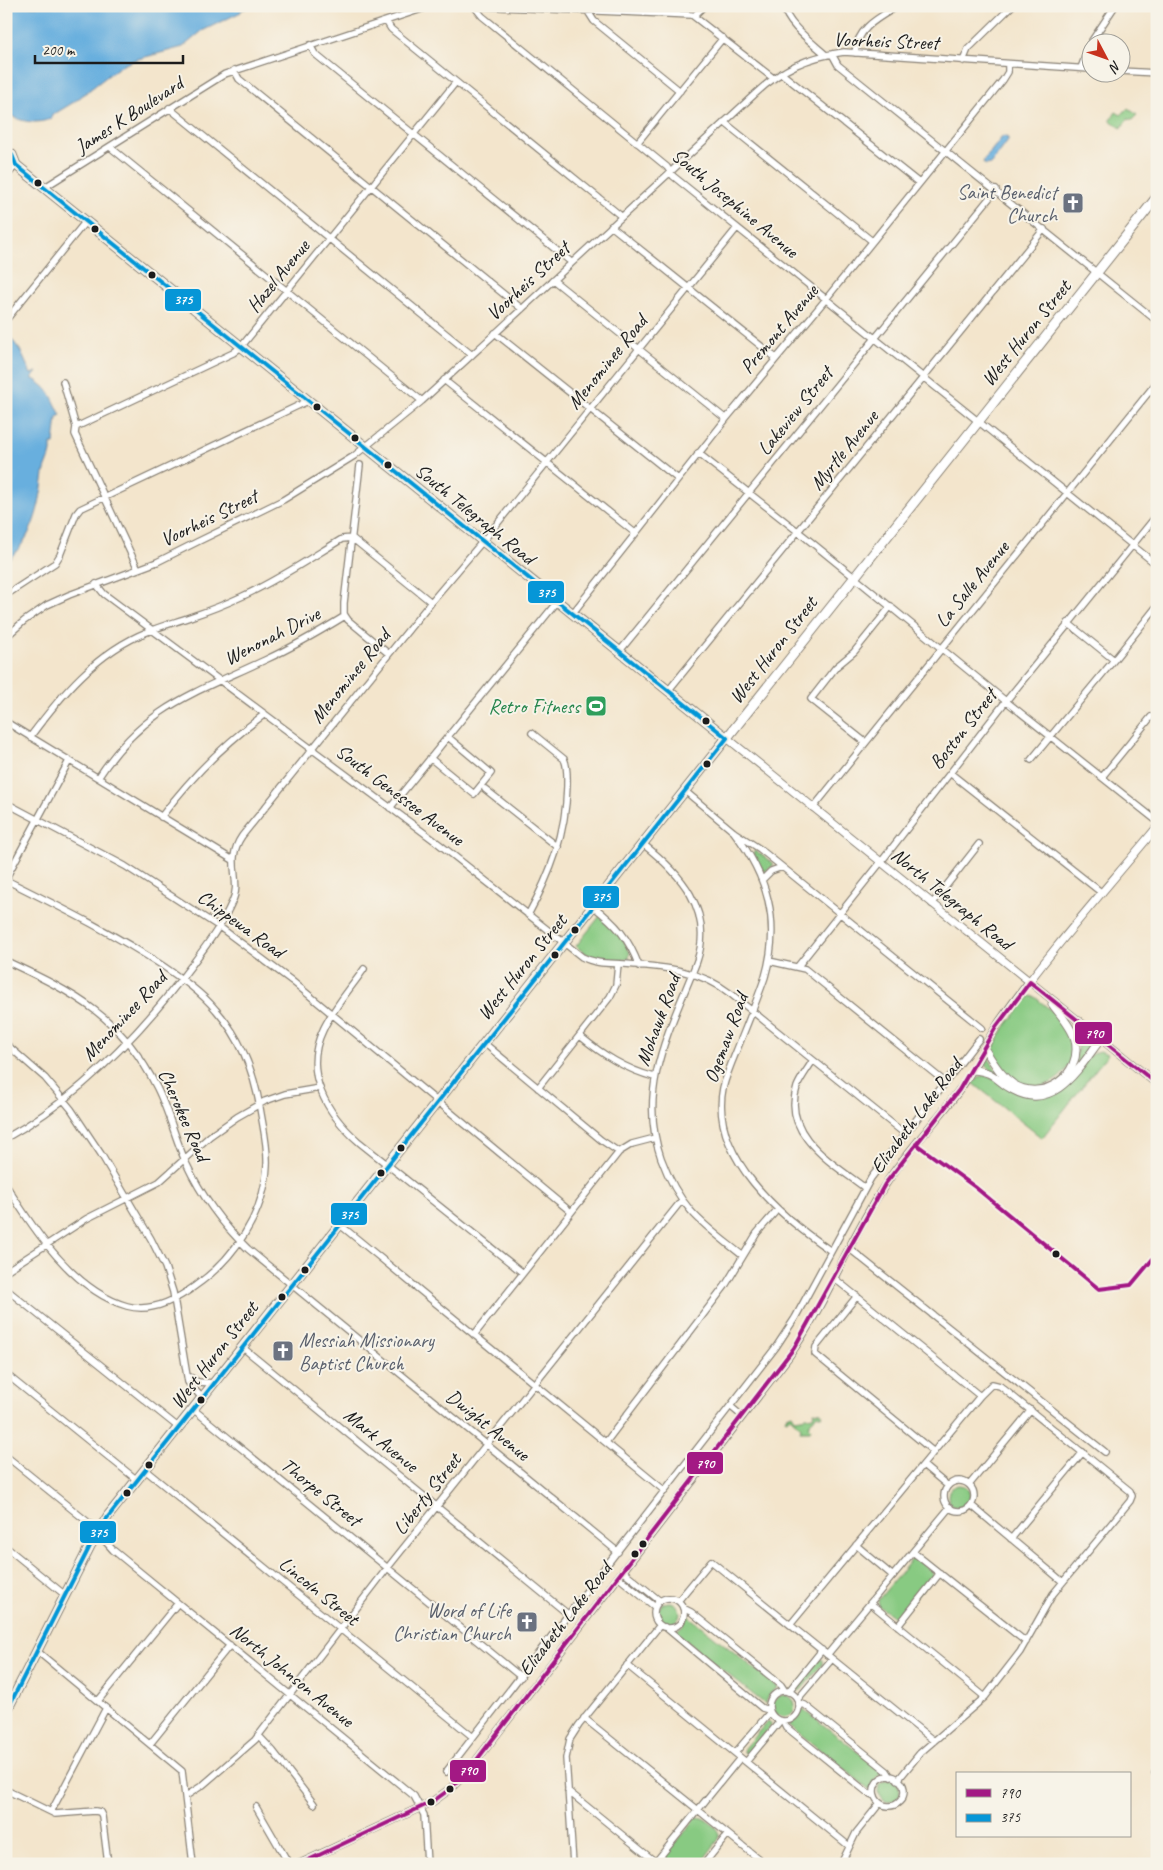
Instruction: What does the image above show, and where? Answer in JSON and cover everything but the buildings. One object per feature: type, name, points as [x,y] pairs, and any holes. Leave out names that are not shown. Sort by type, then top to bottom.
[{"type":"highway","points":[[6,150],[12,155],[16,165]]},
{"type":"highway","points":[[6,163],[16,165]]},
{"type":"highway","name":"South Telegraph Road","points":[[16,165],[727,738]]},
{"type":"highway","name":"West Huron Street","points":[[6,1712],[97,1533],[137,1480],[1157,197]]},
{"type":"main road","name":"North Telegraph Road","points":[[727,738],[1157,1084]]},
{"type":"main road","name":"Elizabeth Lake Road","points":[[298,1864],[421,1807],[445,1793],[466,1773],[799,1340],[885,1184],[960,1090],[1000,1022],[1030,982],[1157,827]]},
{"type":"main road","points":[[984,1048],[1005,1077],[1018,1087],[1037,1090],[1050,1087],[1060,1081],[1069,1072],[1073,1063],[1076,1052],[1075,1040],[1070,1028],[1046,996]]},
{"type":"main road","points":[[972,1070],[988,1072],[1009,1088],[1021,1094],[1034,1096],[1046,1094],[1060,1088],[1069,1081],[1101,1039]]},
{"type":"street","name":"James K Boulevard","points":[[45,187],[169,108],[234,70],[431,6]]},
{"type":"street","points":[[476,6],[694,16],[773,78]]},
{"type":"street","name":"South Josephine Avenue","points":[[476,6],[482,16],[667,167],[670,172],[738,228],[1157,565]]},
{"type":"street","points":[[694,16],[704,6]]},
{"type":"street","points":[[784,6],[785,13],[790,22],[829,54],[838,65],[1157,321]]},
{"type":"street","points":[[854,53],[862,31],[872,22],[898,6]]},
{"type":"street","points":[[963,61],[968,49],[1012,6]]},
{"type":"street","points":[[1098,32],[1115,6]]},
{"type":"street","points":[[587,10],[594,20],[680,91]]},
{"type":"street","points":[[386,21],[391,29],[621,216]]},
{"type":"street","points":[[637,143],[722,38]]},
{"type":"street","points":[[310,45],[315,54],[571,262]]},
{"type":"street","name":"Voorheis Street","points":[[6,636],[47,606],[96,584],[162,560],[283,500],[354,456],[422,400],[724,122],[781,73],[807,60],[829,54],[854,53],[1080,68]]},
{"type":"street","name":"Premont Avenue","points":[[572,614],[698,453],[826,299],[1003,80],[1008,72],[1008,64]]},
{"type":"street","points":[[234,70],[239,79],[522,309]]},
{"type":"street","points":[[1130,72],[1157,73]]},
{"type":"street","points":[[781,73],[919,183]]},
{"type":"street","name":"Hazel Avenue","points":[[76,427],[233,353],[241,347],[456,82]]},
{"type":"street","points":[[169,108],[472,355]]},
{"type":"street","points":[[724,122],[872,241]]},
{"type":"street","points":[[110,147],[422,400]]},
{"type":"street","points":[[6,177],[16,165]]},
{"type":"street","name":"Lakeview Street","points":[[619,652],[996,190]]},
{"type":"street","points":[[6,320],[86,220]]},
{"type":"street","points":[[611,226],[776,358]]},
{"type":"street","name":"Menominee Road","points":[[6,1138],[63,1100],[97,1071],[127,1042],[181,979],[218,926],[234,898],[233,860],[235,849],[240,840],[431,602],[738,228]]},
{"type":"street","name":"Myrtle Avenue","points":[[668,691],[1044,229]]},
{"type":"street","points":[[553,280],[726,419]]},
{"type":"street","points":[[495,333],[678,479]]},
{"type":"street","points":[[444,380],[635,533]]},
{"type":"street","points":[[62,382],[76,427],[75,434],[138,569]]},
{"type":"street","name":"La Salle Avenue","points":[[813,808],[1157,382]]},
{"type":"street","points":[[6,595],[54,565],[60,555],[77,512],[105,496],[308,401]]},
{"type":"street","points":[[698,453],[854,576],[1157,821]]},
{"type":"street","name":"Wenonah Drive","points":[[98,778],[117,751],[142,726],[172,704],[219,680],[283,652],[345,616],[344,603],[360,465]]},
{"type":"street","name":"Boston Street","points":[[798,966],[1006,700],[1157,515]]},
{"type":"street","points":[[30,736],[58,700],[88,670],[121,646],[152,630],[192,617],[244,595],[298,567],[342,539],[352,538],[431,602]]},
{"type":"street","name":"South Genessee Avenue","points":[[96,584],[104,594],[440,844],[564,943],[590,960],[674,969],[692,973],[721,987],[905,1134]]},
{"type":"street","points":[[390,808],[557,602]]},
{"type":"street","points":[[865,742],[811,699],[836,667],[854,652],[891,606]]},
{"type":"street","points":[[1031,760],[1157,606]]},
{"type":"street","points":[[345,616],[389,654]]},
{"type":"street","points":[[1068,623],[1114,660]]},
{"type":"street","points":[[161,816],[204,766],[241,732],[265,714]]},
{"type":"street","points":[[1102,777],[1151,717]]},
{"type":"street","points":[[6,722],[233,860]]},
{"type":"street","points":[[528,915],[547,880],[558,848],[566,804],[566,765],[563,758],[532,733]]},
{"type":"street","points":[[430,758],[474,794],[491,773],[448,737]]},
{"type":"street","points":[[6,1185],[29,1220],[64,1263],[108,1297],[122,1304],[144,1308],[160,1305],[175,1299],[212,1273],[239,1241],[255,1215],[266,1182],[267,1150],[260,1104],[249,1064],[233,1031],[209,1002],[181,979],[138,950],[99,927],[6,879],[69,760]]},
{"type":"street","points":[[950,773],[1102,893]]},
{"type":"street","points":[[485,789],[558,848]]},
{"type":"street","points":[[685,792],[734,832],[782,866],[982,1028]]},
{"type":"street","name":"Chippewa Road","points":[[6,803],[125,866],[218,926],[274,967],[571,1212]]},
{"type":"street","name":"Ogemaw Road","points":[[734,832],[749,853],[762,880],[768,900],[772,937],[769,961],[763,983],[724,1083],[721,1104],[722,1121],[729,1142],[742,1166],[756,1185],[777,1210],[831,1252]]},
{"type":"street","name":"Mohawk Road","points":[[643,844],[664,861],[689,892],[697,910],[702,942],[662,1050],[654,1077],[652,1105],[655,1138],[664,1167],[682,1200],[703,1223],[743,1256]]},
{"type":"street","points":[[932,904],[979,844]]},
{"type":"street","points":[[762,880],[771,871],[782,866]]},
{"type":"street","points":[[593,906],[622,932],[630,944],[639,966]]},
{"type":"street","name":"Cherokee Road","points":[[6,961],[48,980],[78,997],[101,1014],[127,1042],[146,1068],[158,1090],[185,1159],[210,1204],[239,1241],[291,1285]]},
{"type":"street","points":[[769,961],[798,966],[808,972],[945,1082]]},
{"type":"street","points":[[538,1088],[613,993],[616,985],[618,964]]},
{"type":"street","points":[[364,969],[332,1015],[322,1032],[316,1050],[316,1070],[320,1088],[330,1111],[341,1125],[522,1273]]},
{"type":"street","points":[[580,1036],[615,1062],[633,1071],[654,1077]]},
{"type":"street","name":"Elizabeth Lake Road","points":[[446,1772],[787,1332],[865,1188],[978,1038]]},
{"type":"street","points":[[484,1043],[601,1140],[619,1152]]},
{"type":"street","points":[[6,1044],[41,1075],[63,1100],[92,1141],[128,1198],[162,1262],[175,1299],[189,1384],[202,1398]]},
{"type":"street","points":[[813,1060],[800,1080],[795,1094],[795,1112],[798,1124],[804,1136],[812,1145],[865,1188]]},
{"type":"street","points":[[6,1271],[86,1219],[159,1182],[221,1128],[260,1104],[288,1093],[320,1088]]},
{"type":"street","points":[[474,1335],[619,1152],[632,1144],[655,1138]]},
{"type":"street","name":"Liberty Street","points":[[186,1796],[203,1785],[251,1744],[388,1568],[682,1200]]},
{"type":"street","points":[[606,1442],[725,1286],[761,1227],[777,1210]]},
{"type":"street","points":[[339,1224],[665,1491]]},
{"type":"street","points":[[850,1249],[1105,1452]]},
{"type":"street","points":[[834,1278],[980,1396]]},
{"type":"street","name":"Dwight Avenue","points":[[291,1285],[618,1552]]},
{"type":"street","points":[[6,1289],[178,1427]]},
{"type":"street","points":[[857,1296],[816,1347],[815,1353],[817,1357],[934,1452]]},
{"type":"street","name":"Mark Avenue","points":[[242,1348],[569,1615]]},
{"type":"street","points":[[6,1374],[137,1480]]},
{"type":"street","points":[[188,1376],[196,1382],[214,1383]]},
{"type":"street","points":[[790,1624],[980,1396],[989,1386],[994,1384],[998,1385],[1083,1452],[1132,1494],[1130,1501],[1048,1601],[1026,1642],[985,1697],[914,1760],[898,1780]]},
{"type":"street","points":[[730,1406],[742,1416]]},
{"type":"street","name":"Thorpe Street","points":[[193,1409],[521,1677]]},
{"type":"street","points":[[969,1484],[1030,1410]]},
{"type":"street","points":[[1011,1539],[1083,1452]]},
{"type":"street","name":"North Johnson Avenue","points":[[6,1456],[89,1523],[113,1550],[414,1796],[421,1807]]},
{"type":"street","points":[[922,1465],[948,1486]]},
{"type":"street","name":"Lincoln Street","points":[[145,1470],[473,1738]]},
{"type":"street","points":[[958,1481],[969,1484],[974,1494],[970,1505],[961,1510],[950,1507],[945,1497],[948,1486],[958,1481]]},
{"type":"street","points":[[970,1505],[1063,1582]]},
{"type":"street","points":[[798,1702],[870,1603],[950,1507]]},
{"type":"street","points":[[856,1545],[893,1576]]},
{"type":"street","points":[[8,1552],[65,1595]]},
{"type":"street","points":[[913,1552],[1026,1642]]},
{"type":"street","points":[[678,1601],[711,1561],[934,1741]]},
{"type":"street","points":[[620,1574],[660,1601]]},
{"type":"street","points":[[620,1574],[656,1607]]},
{"type":"street","points":[[898,1626],[940,1574]]},
{"type":"street","points":[[770,1711],[762,1708],[662,1626],[655,1618],[656,1607],[660,1601],[671,1598],[678,1601],[683,1608],[781,1685],[786,1691],[794,1695],[798,1702],[798,1710],[790,1720],[782,1721],[774,1718],[770,1711],[769,1703],[772,1697],[778,1692],[786,1691],[822,1650]]},
{"type":"street","points":[[98,1701],[178,1603]]},
{"type":"street","points":[[870,1603],[985,1697]]},
{"type":"street","points":[[662,1626],[674,1627],[680,1623],[684,1615],[683,1608]]},
{"type":"street","points":[[573,1864],[568,1791],[568,1749],[573,1732],[627,1665],[662,1626]]},
{"type":"street","points":[[150,1744],[230,1645]]},
{"type":"street","points":[[37,1651],[182,1771],[193,1864]]},
{"type":"street","points":[[627,1665],[849,1846]]},
{"type":"street","points":[[798,1702],[815,1712],[887,1771],[891,1777]]},
{"type":"street","points":[[51,1812],[106,1708]]},
{"type":"street","points":[[568,1791],[656,1863],[740,1758],[770,1711]]},
{"type":"street","points":[[584,1718],[765,1864]]},
{"type":"street","points":[[740,1758],[782,1721]]},
{"type":"street","points":[[782,1721],[786,1727],[868,1793],[875,1796],[880,1802],[889,1806],[900,1801],[903,1790],[898,1780],[885,1777],[878,1782],[875,1788],[875,1796]]},
{"type":"street","points":[[258,1735],[274,1751],[314,1804]]},
{"type":"street","points":[[6,1790],[55,1814],[100,1812],[102,1815],[108,1864]]},
{"type":"street","points":[[841,1864],[859,1829],[880,1802]]},
{"type":"street","points":[[421,1807],[424,1815],[427,1864]]},
{"type":"street","points":[[256,1808],[289,1864]]},
{"type":"street","points":[[704,1864],[728,1834]]},
{"type":"green space","points":[[1128,108],[1137,115],[1132,120],[1128,119],[1121,128],[1110,120],[1116,112],[1121,115]]},
{"type":"green space","points":[[755,850],[773,863],[773,866],[763,871],[753,853]]},
{"type":"green space","points":[[600,916],[620,934],[630,952],[629,958],[616,961],[601,959],[587,954],[576,946]]},
{"type":"green space","points":[[1030,996],[1035,997],[1056,1015],[1066,1025],[1072,1036],[1071,1060],[1066,1070],[1049,1084],[1038,1087],[1015,1082],[1001,1069],[991,1052],[1004,1028]]},
{"type":"green space","points":[[1071,1024],[1094,1041],[1095,1044],[1066,1079],[1073,1067],[1077,1054],[1077,1039]]},
{"type":"green space","points":[[1100,1051],[1108,1054],[1042,1138],[973,1083],[984,1075],[1039,1097],[1094,1053]]},
{"type":"green space","points":[[988,1057],[1005,1080],[1013,1086],[1028,1092],[1042,1092],[1055,1087],[1066,1079],[1062,1083],[1052,1089],[1041,1093],[1029,1093],[1015,1088],[984,1064]]},
{"type":"green space","points":[[814,1411],[821,1412],[823,1415],[817,1414],[808,1426],[811,1429],[810,1431],[800,1431],[801,1427],[790,1417],[787,1420],[785,1419],[786,1416],[792,1414],[795,1419],[813,1416]]},
{"type":"green space","points":[[959,1485],[967,1488],[970,1496],[967,1504],[959,1507],[951,1504],[948,1496],[951,1488]]},
{"type":"green space","points":[[912,1559],[925,1565],[933,1576],[901,1615],[894,1617],[879,1606],[878,1600]]},
{"type":"green space","points":[[669,1602],[677,1605],[680,1613],[677,1621],[669,1624],[661,1621],[658,1613],[661,1605]]},
{"type":"green space","points":[[687,1615],[778,1687],[770,1694],[765,1704],[675,1632],[683,1625]]},
{"type":"green space","points":[[820,1659],[823,1660],[823,1664],[801,1690],[797,1691],[796,1686]]},
{"type":"green space","points":[[784,1695],[792,1698],[795,1706],[792,1714],[784,1717],[776,1714],[773,1706],[776,1698]]},
{"type":"green space","points":[[802,1708],[883,1772],[874,1781],[870,1790],[789,1725],[798,1717]]},
{"type":"green space","points":[[768,1721],[771,1723],[771,1726],[749,1753],[745,1753],[743,1751],[744,1748]]},
{"type":"green space","points":[[889,1780],[897,1783],[900,1791],[897,1799],[889,1802],[881,1799],[878,1791],[881,1783]]},
{"type":"green space","points":[[697,1817],[705,1819],[716,1828],[719,1839],[700,1864],[664,1864],[664,1857]]},
{"type":"water","points":[[6,6],[252,6],[202,31],[183,47],[134,60],[119,67],[74,102],[51,116],[52,118],[32,122],[12,116],[6,121]]},
{"type":"water","points":[[1003,136],[1008,138],[1008,141],[991,164],[986,165],[983,163],[984,160]]},
{"type":"water","points":[[6,332],[20,350],[31,374],[37,372],[32,378],[48,391],[61,415],[57,417],[54,444],[51,444],[51,452],[34,522],[23,543],[6,562],[6,420],[9,401],[6,395]]},
{"type":"transit line","name":"375","points":[[6,150],[12,155],[16,165],[727,738]]},
{"type":"transit line","name":"375","points":[[6,1712],[104,1522],[727,738]]},
{"type":"transit line","name":"790","points":[[1030,982],[1157,1084]]},
{"type":"transit line","name":"790","points":[[300,1864],[432,1802],[450,1789],[469,1770],[794,1348],[885,1184],[959,1090],[996,1027],[1030,982]]},
{"type":"transit line","name":"790","points":[[916,1144],[975,1187],[1099,1289],[1131,1285],[1157,1254]]},
{"type":"place","name":"Saint Benedict Church","points":[[1073,203]]},
{"type":"place","name":"Retro Fitness","points":[[596,706]]},
{"type":"place","name":"Messiah Missionary Baptist Church","points":[[283,1351]]},
{"type":"place","name":"Word of Life Christian Church","points":[[527,1622]]}]
